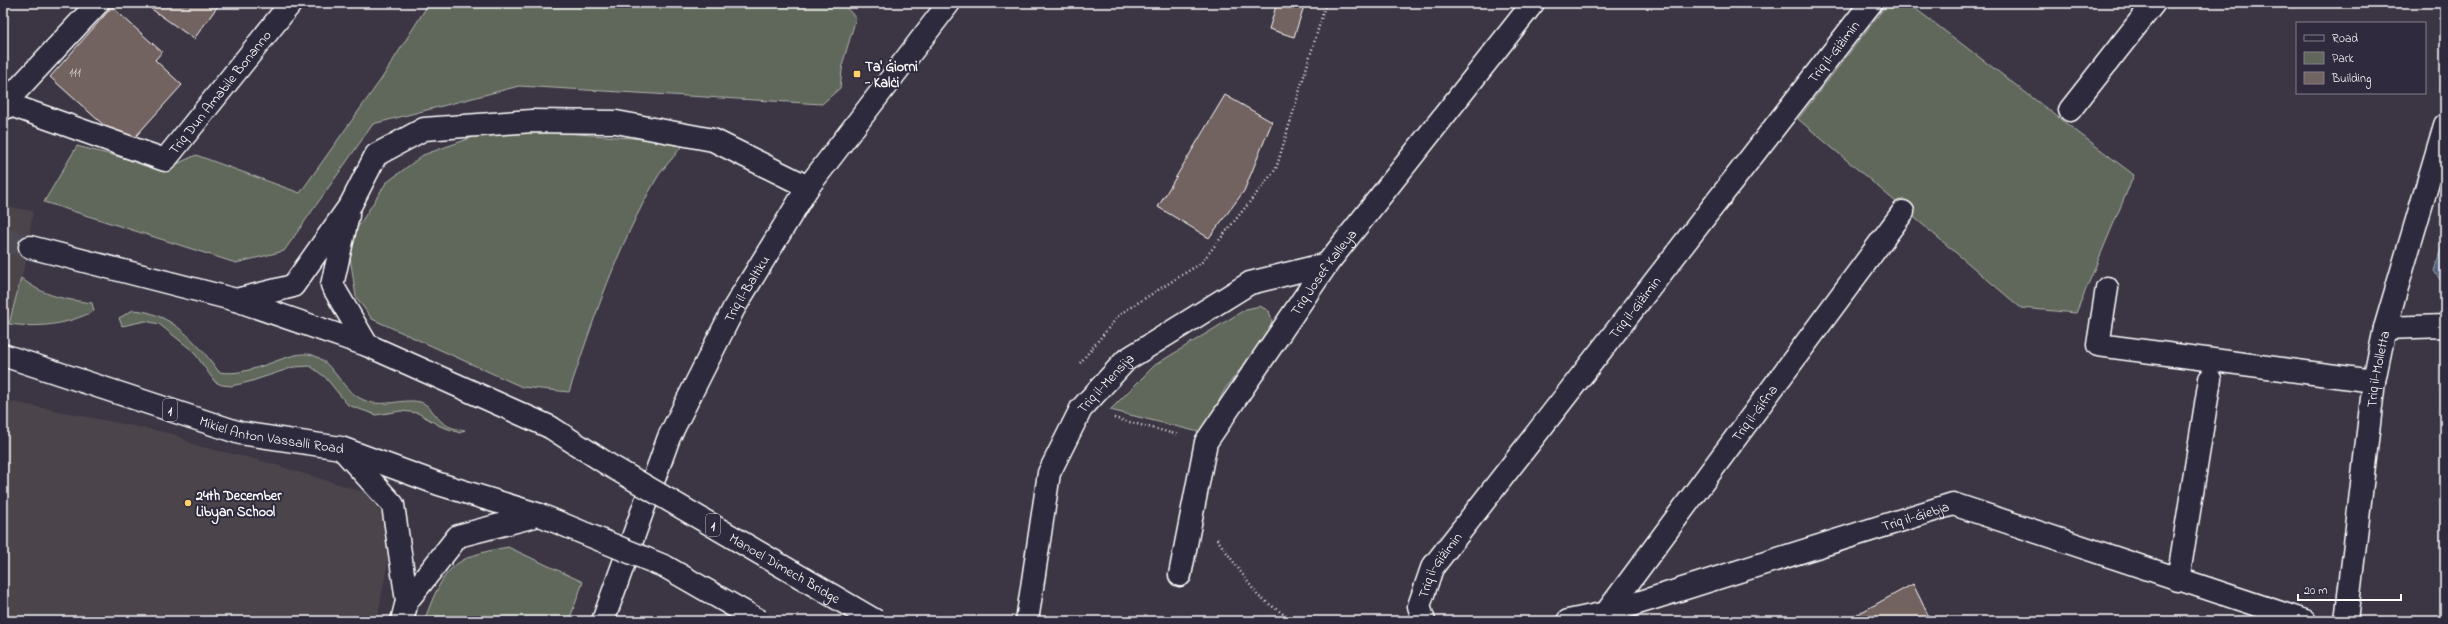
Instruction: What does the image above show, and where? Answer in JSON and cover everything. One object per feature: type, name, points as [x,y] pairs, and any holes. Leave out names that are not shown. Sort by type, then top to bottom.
[{"type":"main road","points":[[4,106],[98,3]]},
{"type":"main road","name":"Triq Dun Amabile Bonanno","points":[[4,106],[165,160],[291,3]]},
{"type":"main road","name":"Triq il-Baltiku","points":[[605,615],[669,437],[734,308],[808,187],[949,3]]},
{"type":"main road","name":"Triq Josef Kalleya","points":[[1180,575],[1206,442],[1327,264],[1533,3]]},
{"type":"main road","name":"Triq il-Giżimin","points":[[1424,621],[1419,606],[1432,568],[1871,3]]},
{"type":"main road","points":[[2070,110],[2154,3]]},
{"type":"main road","points":[[236,300],[293,286],[351,204],[376,155],[424,129],[532,122],[616,122],[712,140],[808,187]]},
{"type":"main road","name":"Triq il-Molletta","points":[[2346,621],[2374,381],[2385,328],[2445,125]]},
{"type":"main road","points":[[351,204],[332,284],[367,345]]},
{"type":"main road","name":"Triq il-Ġifna","points":[[1606,613],[1903,212]]},
{"type":"main road","name":"1","points":[[30,247],[236,300],[367,345]]},
{"type":"main road","name":"Triq il-Mensija","points":[[1027,621],[1049,473],[1081,409],[1126,360],[1250,283],[1327,264]]},
{"type":"main road","points":[[2107,288],[2098,345],[2374,381]]},
{"type":"main road","points":[[2385,328],[2445,326]]},
{"type":"main road","name":"Manoel Dimech Bridge","points":[[367,345],[550,427],[609,465],[876,621]]},
{"type":"main road","name":"Mikiel Anton Vassalli Road","points":[[3,355],[240,433],[341,448],[439,484],[540,515]]},
{"type":"main road","points":[[2178,580],[2210,379]]},
{"type":"main road","points":[[341,448],[393,505],[404,611]]},
{"type":"main road","name":"Triq il-Ǵiebja","points":[[1568,621],[1606,613],[1953,504],[2305,621]]},
{"type":"main road","points":[[404,611],[458,536],[540,515]]},
{"type":"main road","name":"1","points":[[540,515],[666,567],[760,621]]},
{"type":"path","points":[[1078,366],[1120,314],[1201,264],[1276,169],[1326,3]]},
{"type":"path","points":[[1081,409],[1206,442]]},
{"type":"path","points":[[1194,506],[1258,596],[1293,621]]},
{"type":"shaded area","points":[[3,206],[33,211],[29,237],[30,247],[3,342]]},
{"type":"shaded area","name":"24th December Libyan School","points":[[3,400],[173,434],[197,446],[259,460],[364,492],[382,514],[387,525],[391,543],[377,621],[3,621]]},
{"type":"green space","points":[[429,3],[842,3],[856,18],[843,62],[840,88],[822,104],[519,86],[373,124],[284,251],[236,263],[44,202],[77,146],[166,169],[196,155],[300,193],[382,78]]},
{"type":"green space","points":[[1888,3],[1908,3],[2134,175],[2076,313],[2021,308],[1798,119]]},
{"type":"green space","points":[[538,131],[684,142],[657,178],[630,229],[608,282],[569,392],[522,387],[372,319],[356,297],[350,257],[356,230],[386,183],[423,155],[479,135]]},
{"type":"green space","points":[[21,278],[38,289],[55,296],[92,303],[94,311],[73,320],[53,324],[31,326],[9,324]]},
{"type":"green space","points":[[1260,306],[1269,311],[1272,320],[1269,332],[1225,389],[1203,433],[1110,410],[1155,365],[1246,309]]},
{"type":"green space","points":[[133,310],[160,316],[171,323],[193,340],[219,372],[232,373],[245,371],[293,356],[304,354],[313,355],[325,362],[350,391],[364,400],[372,403],[405,401],[420,402],[430,408],[442,422],[448,426],[455,429],[465,430],[460,433],[440,426],[418,413],[401,411],[376,415],[348,405],[325,377],[310,366],[294,367],[249,382],[231,386],[222,385],[215,382],[193,351],[159,324],[145,321],[122,326],[119,318]]},
{"type":"green space","points":[[508,547],[583,582],[569,621],[424,621],[438,588],[444,577],[452,568],[474,555]]},
{"type":"water","points":[[2445,236],[2445,287],[2434,271]]},
{"type":"building","points":[[143,3],[220,3],[194,39]]},
{"type":"building","points":[[1277,3],[1305,3],[1294,37],[1269,29]]},
{"type":"building","points":[[112,7],[162,52],[155,60],[182,85],[127,146],[50,77]]},
{"type":"building","points":[[1225,95],[1272,122],[1244,191],[1209,238],[1158,207]]},
{"type":"building","points":[[1913,584],[1931,621],[1845,621]]},
{"type":"tunnel","points":[[3,240],[30,247]]},
{"type":"place","name":"Ta' Ġiorni - Kalċi","points":[[857,74]]},
{"type":"place","name":"24th December Libyan School","points":[[188,503]]}]
